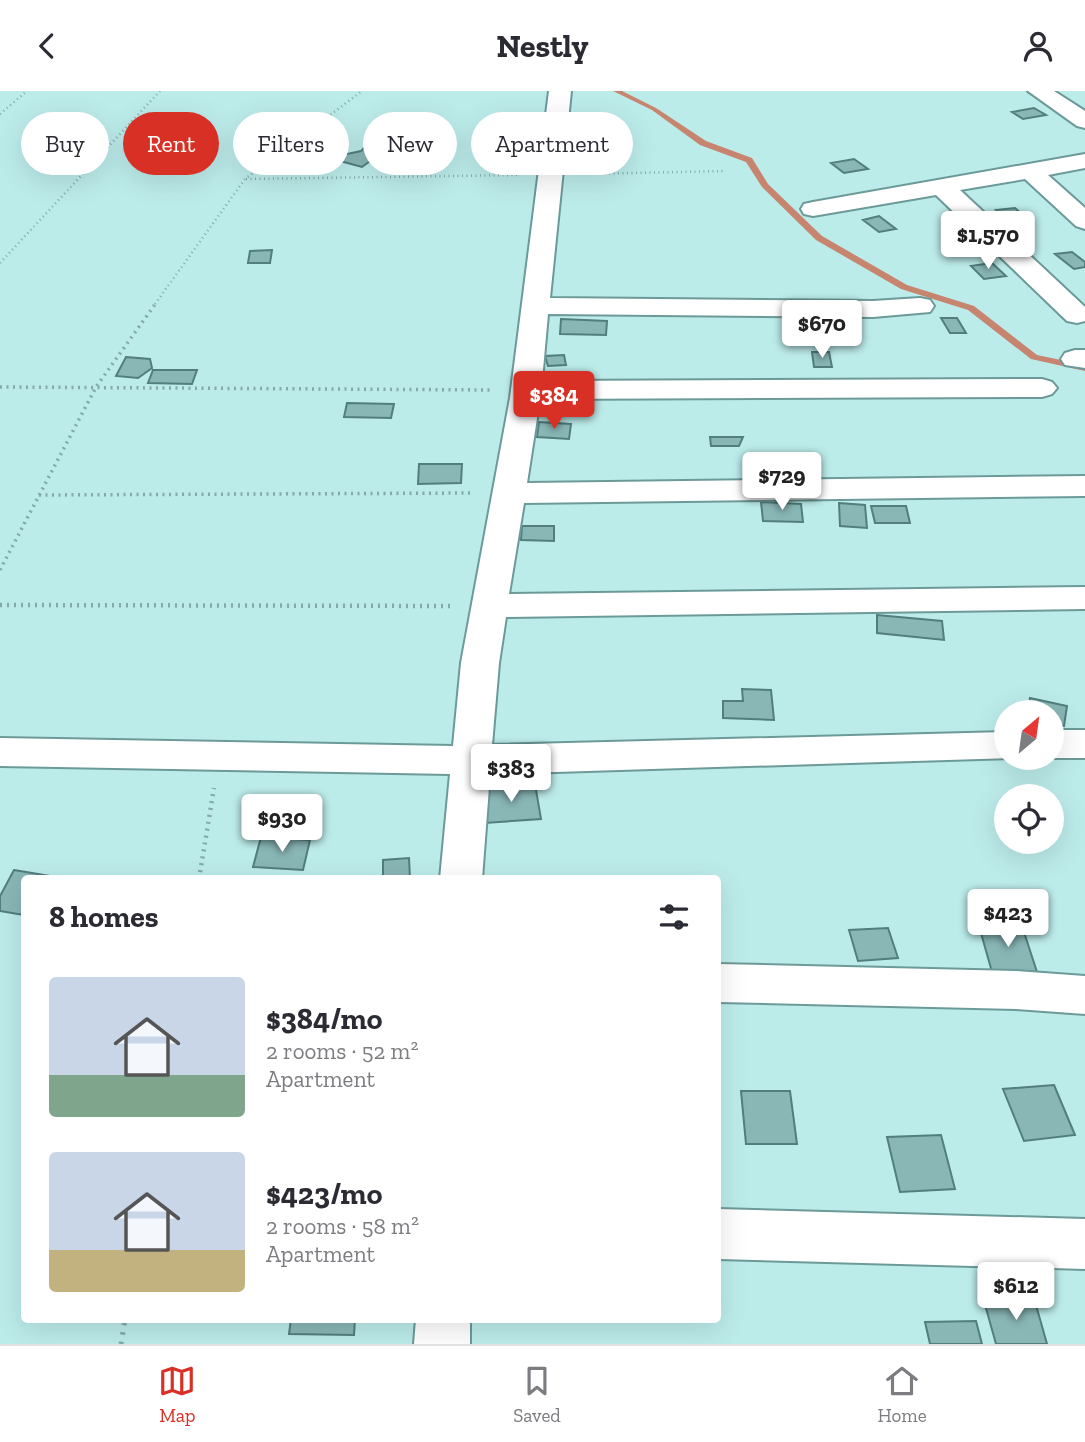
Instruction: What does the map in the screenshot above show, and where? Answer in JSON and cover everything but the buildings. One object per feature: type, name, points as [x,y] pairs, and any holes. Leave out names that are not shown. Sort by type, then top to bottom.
[{"type":"street","points":[[558,112],[560,91]]},
{"type":"street","points":[[1039,91],[1085,121]]},
{"type":"street","points":[[813,209],[1085,161]]},
{"type":"street","points":[[1030,171],[1085,221]]},
{"type":"street","points":[[461,875],[480,663],[526,390],[551,175]]},
{"type":"street","points":[[942,187],[1077,315]]},
{"type":"street","points":[[535,306],[873,309],[920,306]]},
{"type":"street","points":[[526,390],[1042,389]]},
{"type":"street","points":[[509,493],[1085,486]]},
{"type":"street","points":[[490,605],[1085,598]]},
{"type":"street","points":[[1064,744],[1085,744]]},
{"type":"street","points":[[0,752],[471,760],[994,746]]},
{"type":"street","points":[[721,983],[1016,990],[1085,995]]},
{"type":"street","points":[[721,1234],[1085,1244]]},
{"type":"street","points":[[442,1344],[443,1323]]},
{"type":"path","points":[[0,114],[26,91]]},
{"type":"path","points":[[0,263],[160,91]]},
{"type":"path","points":[[0,569],[96,387],[245,179],[362,91]]},
{"type":"path","points":[[633,173],[726,171]]},
{"type":"path","points":[[245,179],[490,175]]},
{"type":"path","points":[[0,387],[526,390]]},
{"type":"path","points":[[39,495],[509,493]]},
{"type":"path","points":[[0,605],[490,605]]},
{"type":"path","points":[[200,875],[219,756]]},
{"type":"path","points":[[121,1344],[124,1323]]},
{"type":"waterway","points":[[616,91],[654,109],[703,143],[749,160],[765,185],[819,238],[904,287],[971,308],[1034,357],[1085,368]]}]
